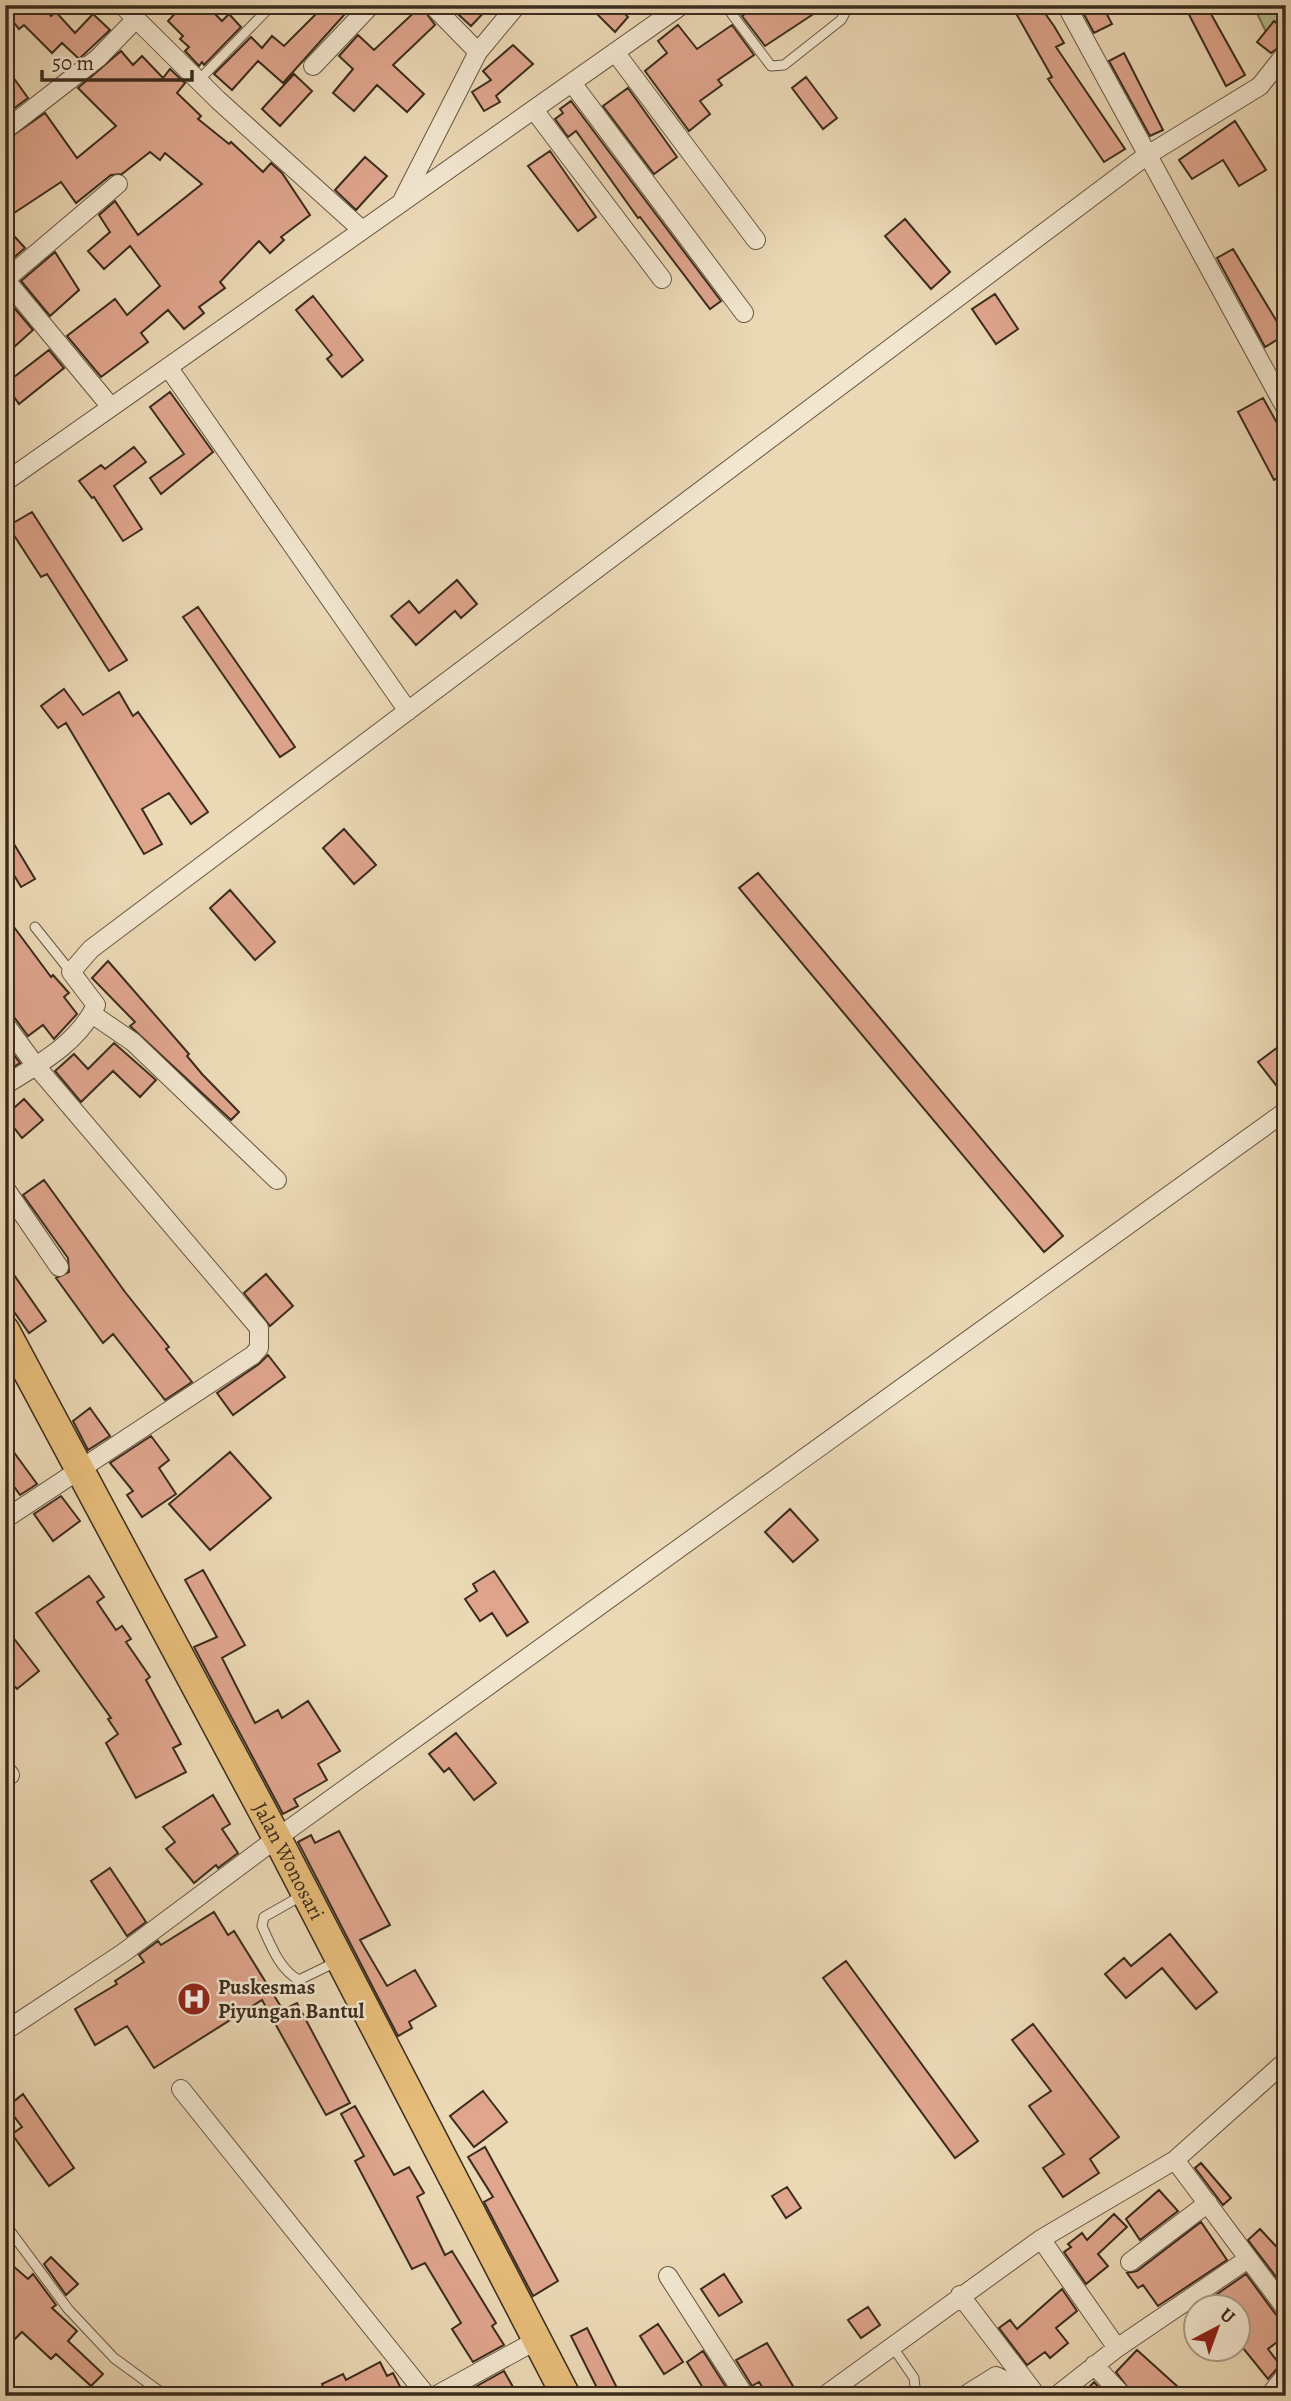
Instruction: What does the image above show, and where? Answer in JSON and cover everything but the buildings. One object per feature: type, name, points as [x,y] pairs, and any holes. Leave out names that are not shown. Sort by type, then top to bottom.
[{"type":"highway","name":"Jalan Wonosari","points":[[5,1330],[306,1893],[566,2396]]},
{"type":"street","points":[[122,5],[198,81],[362,230]]},
{"type":"street","points":[[313,66],[371,5]]},
{"type":"street","points":[[432,5],[478,52]]},
{"type":"street","points":[[401,203],[478,52],[517,5]]},
{"type":"street","points":[[5,482],[682,5]]},
{"type":"street","points":[[1066,5],[1286,409]]},
{"type":"street","points":[[5,130],[98,58],[136,19]]},
{"type":"street","points":[[615,52],[756,240]]},
{"type":"street","points":[[5,1085],[79,1034],[92,1014],[96,1005],[93,997],[71,972],[92,949],[1146,156],[1260,86],[1286,53]]},
{"type":"street","points":[[572,83],[744,313]]},
{"type":"street","points":[[534,110],[662,279]]},
{"type":"street","points":[[111,407],[5,280],[118,184]]},
{"type":"street","points":[[168,367],[408,711]]},
{"type":"street","points":[[92,1014],[133,1042],[277,1180]]},
{"type":"street","points":[[5,1024],[36,1066],[259,1328],[261,1340],[253,1356],[5,1518]]},
{"type":"street","points":[[5,2031],[123,1953],[1286,1111]]},
{"type":"street","points":[[5,1188],[59,1267]]},
{"type":"street","points":[[824,2396],[960,2295],[1041,2239],[1175,2160],[1286,2062]]},
{"type":"street","points":[[181,2089],[427,2396]]},
{"type":"street","points":[[1175,2160],[1286,2309]]},
{"type":"street","points":[[1130,2262],[1208,2203]]},
{"type":"street","points":[[1041,2239],[1117,2348]]},
{"type":"street","points":[[1056,2396],[1117,2348],[1248,2259]]},
{"type":"street","points":[[668,2276],[745,2396]]},
{"type":"street","points":[[960,2295],[1037,2396]]},
{"type":"street","points":[[435,2396],[537,2340]]},
{"type":"street","points":[[1094,2365],[1123,2396]]},
{"type":"street","points":[[1269,2396],[1286,2375]]},
{"type":"street","points":[[964,2396],[996,2376],[1012,2384],[1019,2396]]},
{"type":"lane","points":[[726,5],[771,66],[784,65],[841,20],[846,11],[844,5]]},
{"type":"lane","points":[[198,81],[269,8]]},
{"type":"lane","points":[[36,927],[71,972]]},
{"type":"lane","points":[[306,1893],[264,1917],[262,1926],[268,1938],[288,1974],[299,1980],[340,1960]]},
{"type":"lane","points":[[5,2224],[68,2309],[105,2348],[166,2396]]},
{"type":"lane","points":[[892,2346],[914,2378],[916,2396]]},
{"type":"green space","points":[[1253,5],[1286,5],[1286,73]]},
{"type":"place","name":"Puskesmas Piyungan Bantul","points":[[194,1999]]}]
